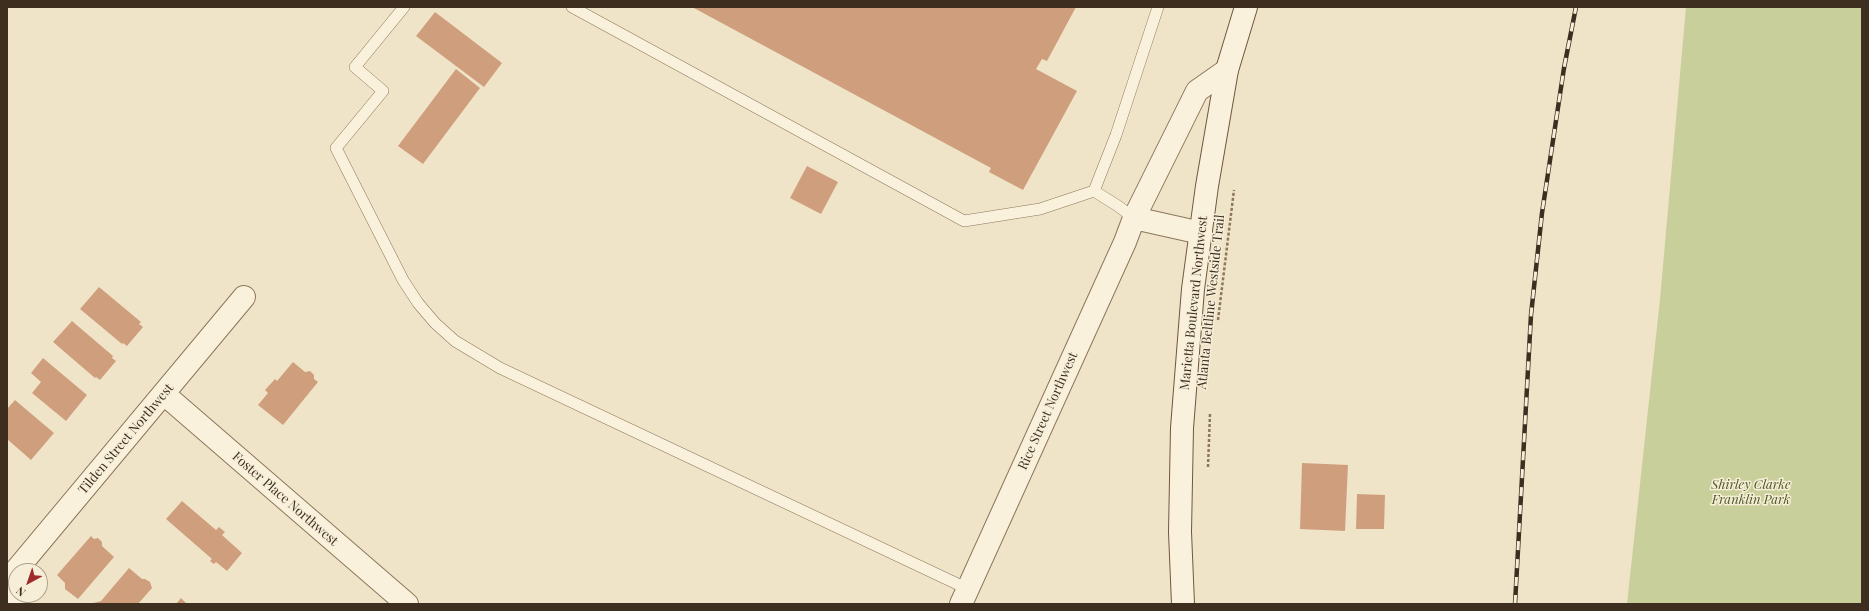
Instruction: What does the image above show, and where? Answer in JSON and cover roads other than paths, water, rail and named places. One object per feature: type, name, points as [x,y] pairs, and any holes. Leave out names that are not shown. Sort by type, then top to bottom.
[{"type":"street","name":"Marietta Boulevard Northwest","points":[[1183,604],[1180,532],[1182,428],[1193,289],[1227,70],[1246,7]]},
{"type":"street","name":"Rice Street Northwest","points":[[964,596],[1125,242],[1134,218],[1197,91],[1227,70]]},
{"type":"street","points":[[1134,218],[1201,233]]},
{"type":"street","name":"Tilden Street Northwest","points":[[7,581],[244,297]]},
{"type":"street","name":"Foster Place Northwest","points":[[164,394],[407,604]]},
{"type":"street","points":[[7,598],[14,604]]},
{"type":"lane","points":[[404,7],[355,67],[383,91],[336,148],[403,280],[418,303],[435,323],[455,341],[500,368],[964,596]]},
{"type":"lane","points":[[572,7],[964,221],[1040,209],[1094,191]]},
{"type":"lane","points":[[1094,191],[1116,135],[1158,7]]},
{"type":"lane","points":[[1094,191],[1134,218]]},
{"type":"railway","points":[[1515,604],[1531,315],[1542,213],[1564,68],[1576,7]]},
{"type":"park label","name":"Shirley Clarke Franklin Park","points":[[1751,492]]}]
